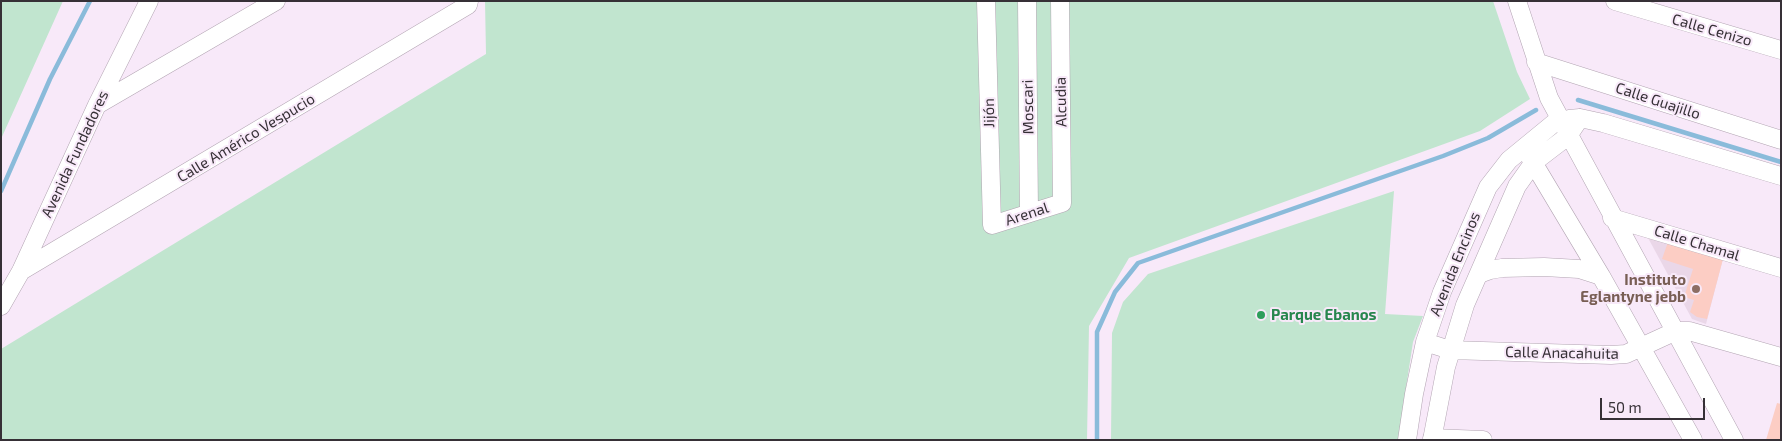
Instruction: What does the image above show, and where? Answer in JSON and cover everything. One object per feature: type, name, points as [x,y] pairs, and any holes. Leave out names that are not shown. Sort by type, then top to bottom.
[{"type":"street","name":"Avenida Fundadores","points":[[1,306],[21,272],[97,105],[149,1]]},
{"type":"street","points":[[97,105],[276,1]]},
{"type":"street","name":"Jijón","points":[[986,1],[992,225]]},
{"type":"street","name":"Moscari","points":[[1026,1],[1029,213]]},
{"type":"street","name":"Alcudia","points":[[1060,1],[1062,202]]},
{"type":"street","points":[[1517,1],[1536,62],[1559,119],[1734,440]]},
{"type":"street","name":"Calle Cenizo","points":[[1615,1],[1781,50]]},
{"type":"street","name":"Calle Américo Vespucio","points":[[21,272],[468,5],[469,2]]},
{"type":"street","name":"Calle Guajillo","points":[[1536,62],[1781,140]]},
{"type":"street","points":[[1559,119],[1580,118],[1602,123],[1781,176]]},
{"type":"street","points":[[1568,136],[1580,118]]},
{"type":"street","name":"Avenida Encinos","points":[[1432,439],[1450,350],[1465,305],[1529,155],[1559,119]]},
{"type":"street","name":"Avenida Encinos","points":[[1407,440],[1425,342],[1442,292],[1488,187],[1509,160],[1529,155],[1568,136]]},
{"type":"street","points":[[1529,155],[1601,276],[1693,440]]},
{"type":"street","name":"Arenal","points":[[992,225],[1062,202]]},
{"type":"street","name":"Calle Chamal","points":[[1612,218],[1781,268]]},
{"type":"street","points":[[1479,274],[1502,268],[1544,267],[1583,269],[1601,276]]},
{"type":"street","points":[[1676,331],[1703,334],[1781,357]]},
{"type":"street","name":"Calle Anacahuita","points":[[1425,342],[1450,350],[1611,355],[1626,354],[1676,331]]},
{"type":"street","points":[[1432,439],[1483,440]]},
{"type":"shaded area","name":"Instituto Eglantyne jebb","points":[[1647,236],[1723,259],[1706,324],[1692,319]]},
{"type":"green space","points":[[1,1],[63,1],[1,139]]},
{"type":"green space","points":[[485,1],[1493,1],[1517,72],[1530,99],[1480,131],[1129,258],[1089,326],[1087,440],[1,440],[1,349],[486,54]]},
{"type":"green space","name":"Parque Ebanos","points":[[1394,191],[1385,314],[1423,316],[1413,342],[1398,440],[1111,440],[1112,333],[1123,302],[1148,274]]},
{"type":"building","name":"Instituto Eglantyne jebb","points":[[1668,242],[1723,259],[1707,319],[1697,317],[1690,312],[1694,300],[1684,297],[1693,269],[1662,259]]},
{"type":"building","points":[[1777,403],[1781,404],[1781,440],[1766,440]]},
{"type":"waterway","points":[[1,191],[50,79],[90,1]]},
{"type":"waterway","points":[[1578,100],[1781,162]]},
{"type":"waterway","points":[[1097,440],[1097,332],[1115,292],[1138,263],[1443,156],[1488,138],[1536,110]]},
{"type":"place","name":"Instituto Eglantyne jebb","points":[[1696,289]]},
{"type":"place","name":"Parque Ebanos","points":[[1261,315]]}]
